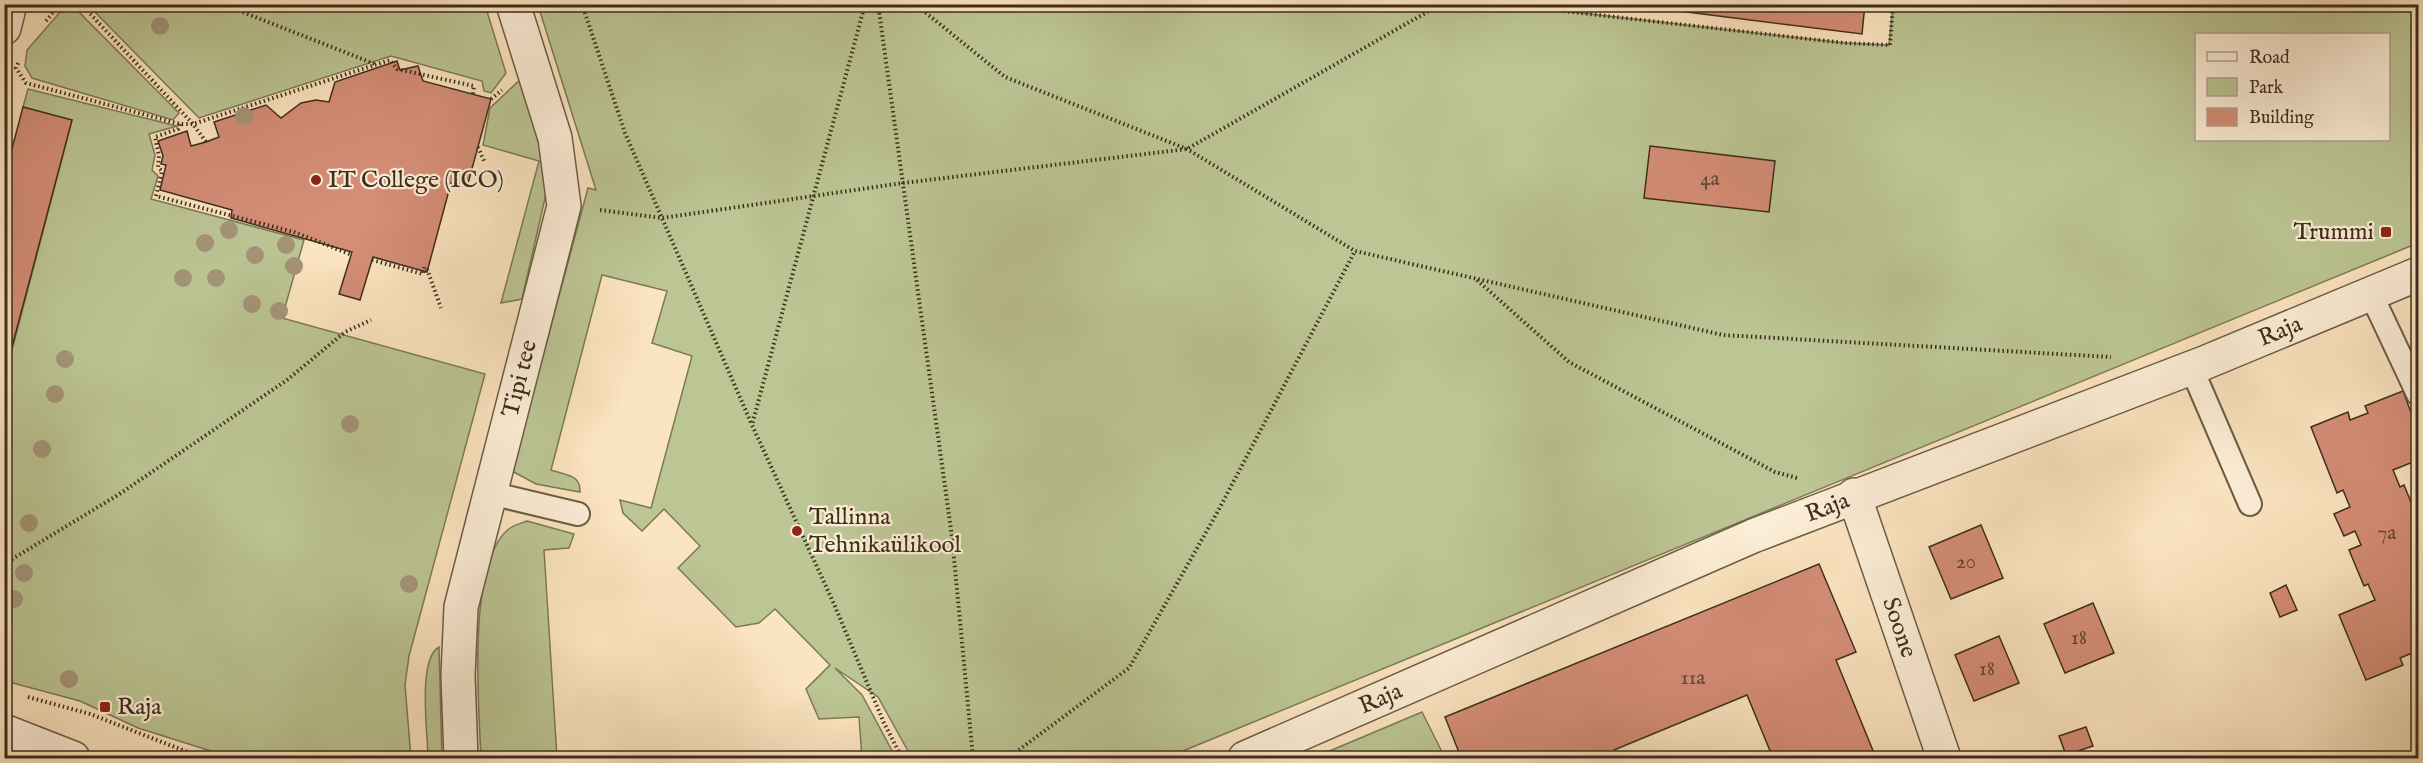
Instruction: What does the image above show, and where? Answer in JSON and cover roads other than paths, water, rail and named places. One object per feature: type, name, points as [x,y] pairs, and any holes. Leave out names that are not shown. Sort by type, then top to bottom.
[{"type":"street","points":[[4,28],[10,4]]},
{"type":"street","name":"Tipi tee","points":[[461,759],[458,676],[460,607],[564,206],[555,138],[513,4]]},
{"type":"street","name":"Raja","points":[[1245,759],[1377,698],[1854,495],[2192,367],[2418,274]]},
{"type":"street","name":"Soone","points":[[1854,495],[1944,759]]},
{"type":"street","points":[[4,731],[73,759]]},
{"type":"lane","points":[[2372,294],[2418,394]]},
{"type":"lane","points":[[2192,367],[2250,504]]},
{"type":"lane","points":[[490,493],[578,514]]},
{"type":"place","name":"IT College (ICO)","points":[[316,180]]},
{"type":"place","name":"Trummi","points":[[2386,232]]},
{"type":"place","name":"Tallinna Tehnikaülikool","points":[[797,531]]},
{"type":"place","name":"Raja","points":[[105,707]]}]
